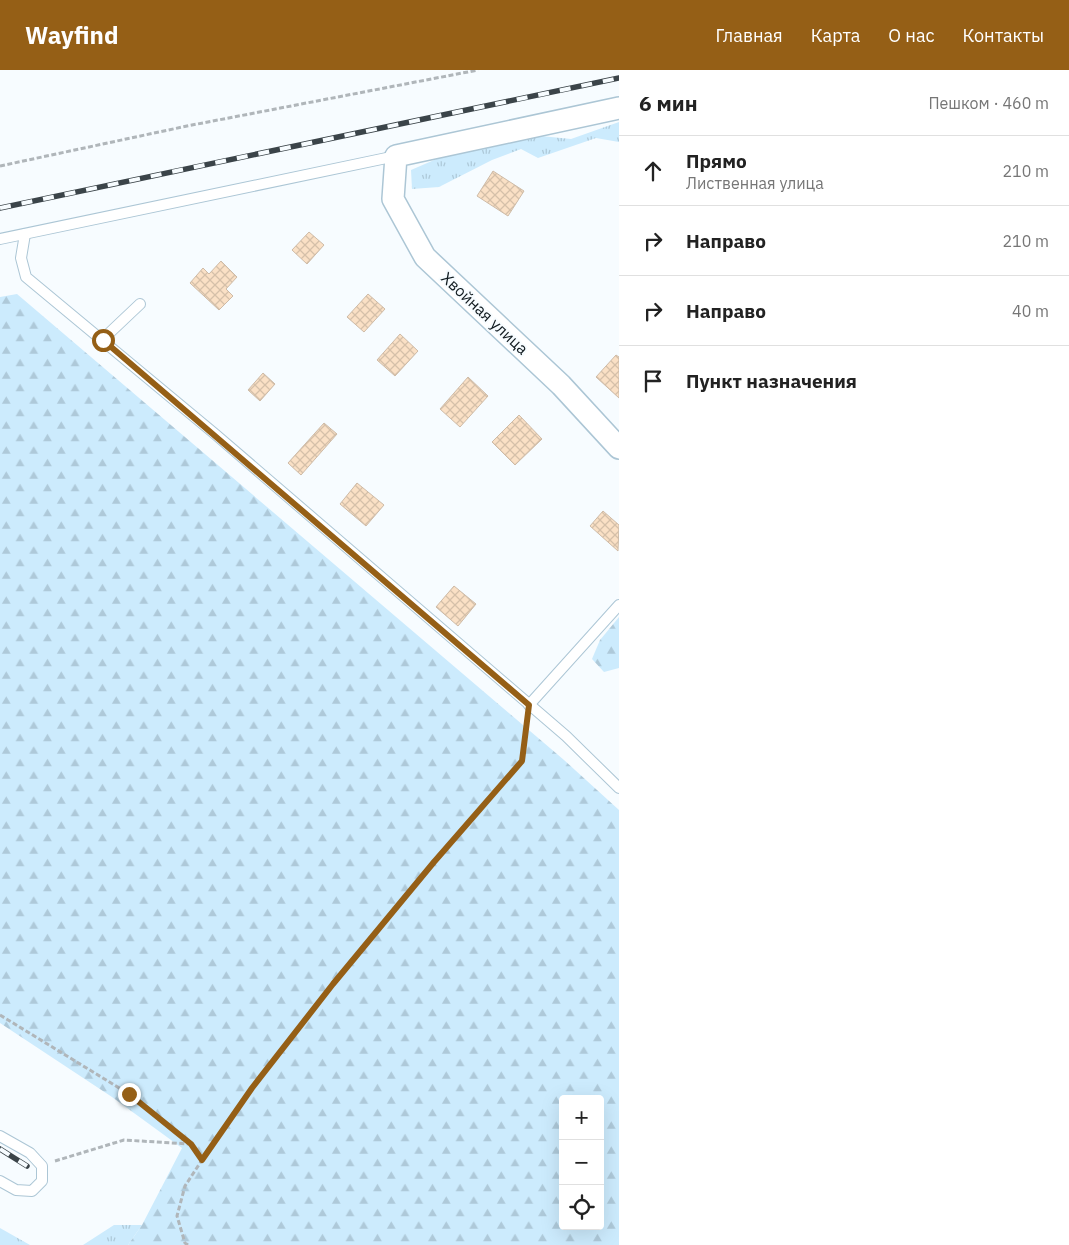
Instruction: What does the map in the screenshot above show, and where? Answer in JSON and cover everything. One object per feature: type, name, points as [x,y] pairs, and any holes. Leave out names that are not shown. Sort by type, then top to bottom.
[{"type":"street","points":[[396,156],[619,108]]},
{"type":"street","name":"Хвойная улица","points":[[396,156],[393,199],[425,257],[561,385],[619,448]]},
{"type":"lane","points":[[0,239],[396,156]]},
{"type":"lane","points":[[25,234],[21,258],[26,276],[566,736],[619,788]]},
{"type":"lane","points":[[103,340],[140,304]]},
{"type":"lane","points":[[529,705],[619,605]]},
{"type":"lane","points":[[0,1136],[30,1154],[42,1166],[42,1181],[32,1191],[16,1190],[0,1181]]},
{"type":"path","points":[[0,166],[186,126],[478,70]]},
{"type":"path","points":[[188,1245],[185,1243],[177,1216],[185,1186],[252,1088],[333,984],[434,862],[522,761],[529,705]]},
{"type":"path","points":[[0,1015],[129,1094],[191,1144],[202,1160]]},
{"type":"path","points":[[42,1166],[78,1152],[124,1140],[191,1144]]},
{"type":"green space","points":[[619,122],[619,142],[596,138],[538,158],[521,149],[492,160],[439,187],[412,189],[411,170],[448,154],[541,136],[571,139]]},
{"type":"green space","points":[[17,294],[564,760],[619,810],[619,1245],[128,1245],[142,1225],[182,1148],[112,1097],[0,1023],[0,297]]},
{"type":"green space","points":[[619,617],[619,668],[604,672],[592,659],[600,640]]},
{"type":"green space","points":[[114,1225],[142,1225],[128,1245],[83,1245]]},
{"type":"green space","points":[[0,1228],[30,1245],[0,1245]]},
{"type":"building","points":[[493,171],[524,191],[508,216],[477,196]]},
{"type":"building","points":[[309,232],[324,245],[307,264],[292,250]]},
{"type":"building","points":[[221,261],[237,277],[226,289],[233,296],[219,310],[190,283],[203,268],[209,274]]},
{"type":"building","points":[[368,294],[385,309],[364,332],[347,317]]},
{"type":"building","points":[[400,334],[418,351],[395,376],[377,360]]},
{"type":"building","points":[[616,355],[619,357],[619,398],[596,377]]},
{"type":"building","points":[[263,373],[275,384],[260,401],[248,390]]},
{"type":"building","points":[[468,377],[488,396],[460,427],[440,409]]},
{"type":"building","points":[[519,415],[542,439],[515,465],[492,442]]},
{"type":"building","points":[[324,423],[337,434],[301,475],[288,463]]},
{"type":"building","points":[[357,483],[384,505],[366,526],[340,504]]},
{"type":"building","points":[[603,511],[619,525],[618,551],[590,526]]},
{"type":"building","points":[[454,586],[476,604],[458,626],[436,607]]},
{"type":"railway","points":[[0,208],[619,78]]},
{"type":"railway","points":[[0,1149],[27,1166]]},
{"type":"route","points":[[103,340],[529,705],[522,761],[434,862],[333,984],[252,1088],[202,1160],[191,1144],[129,1094]]}]
